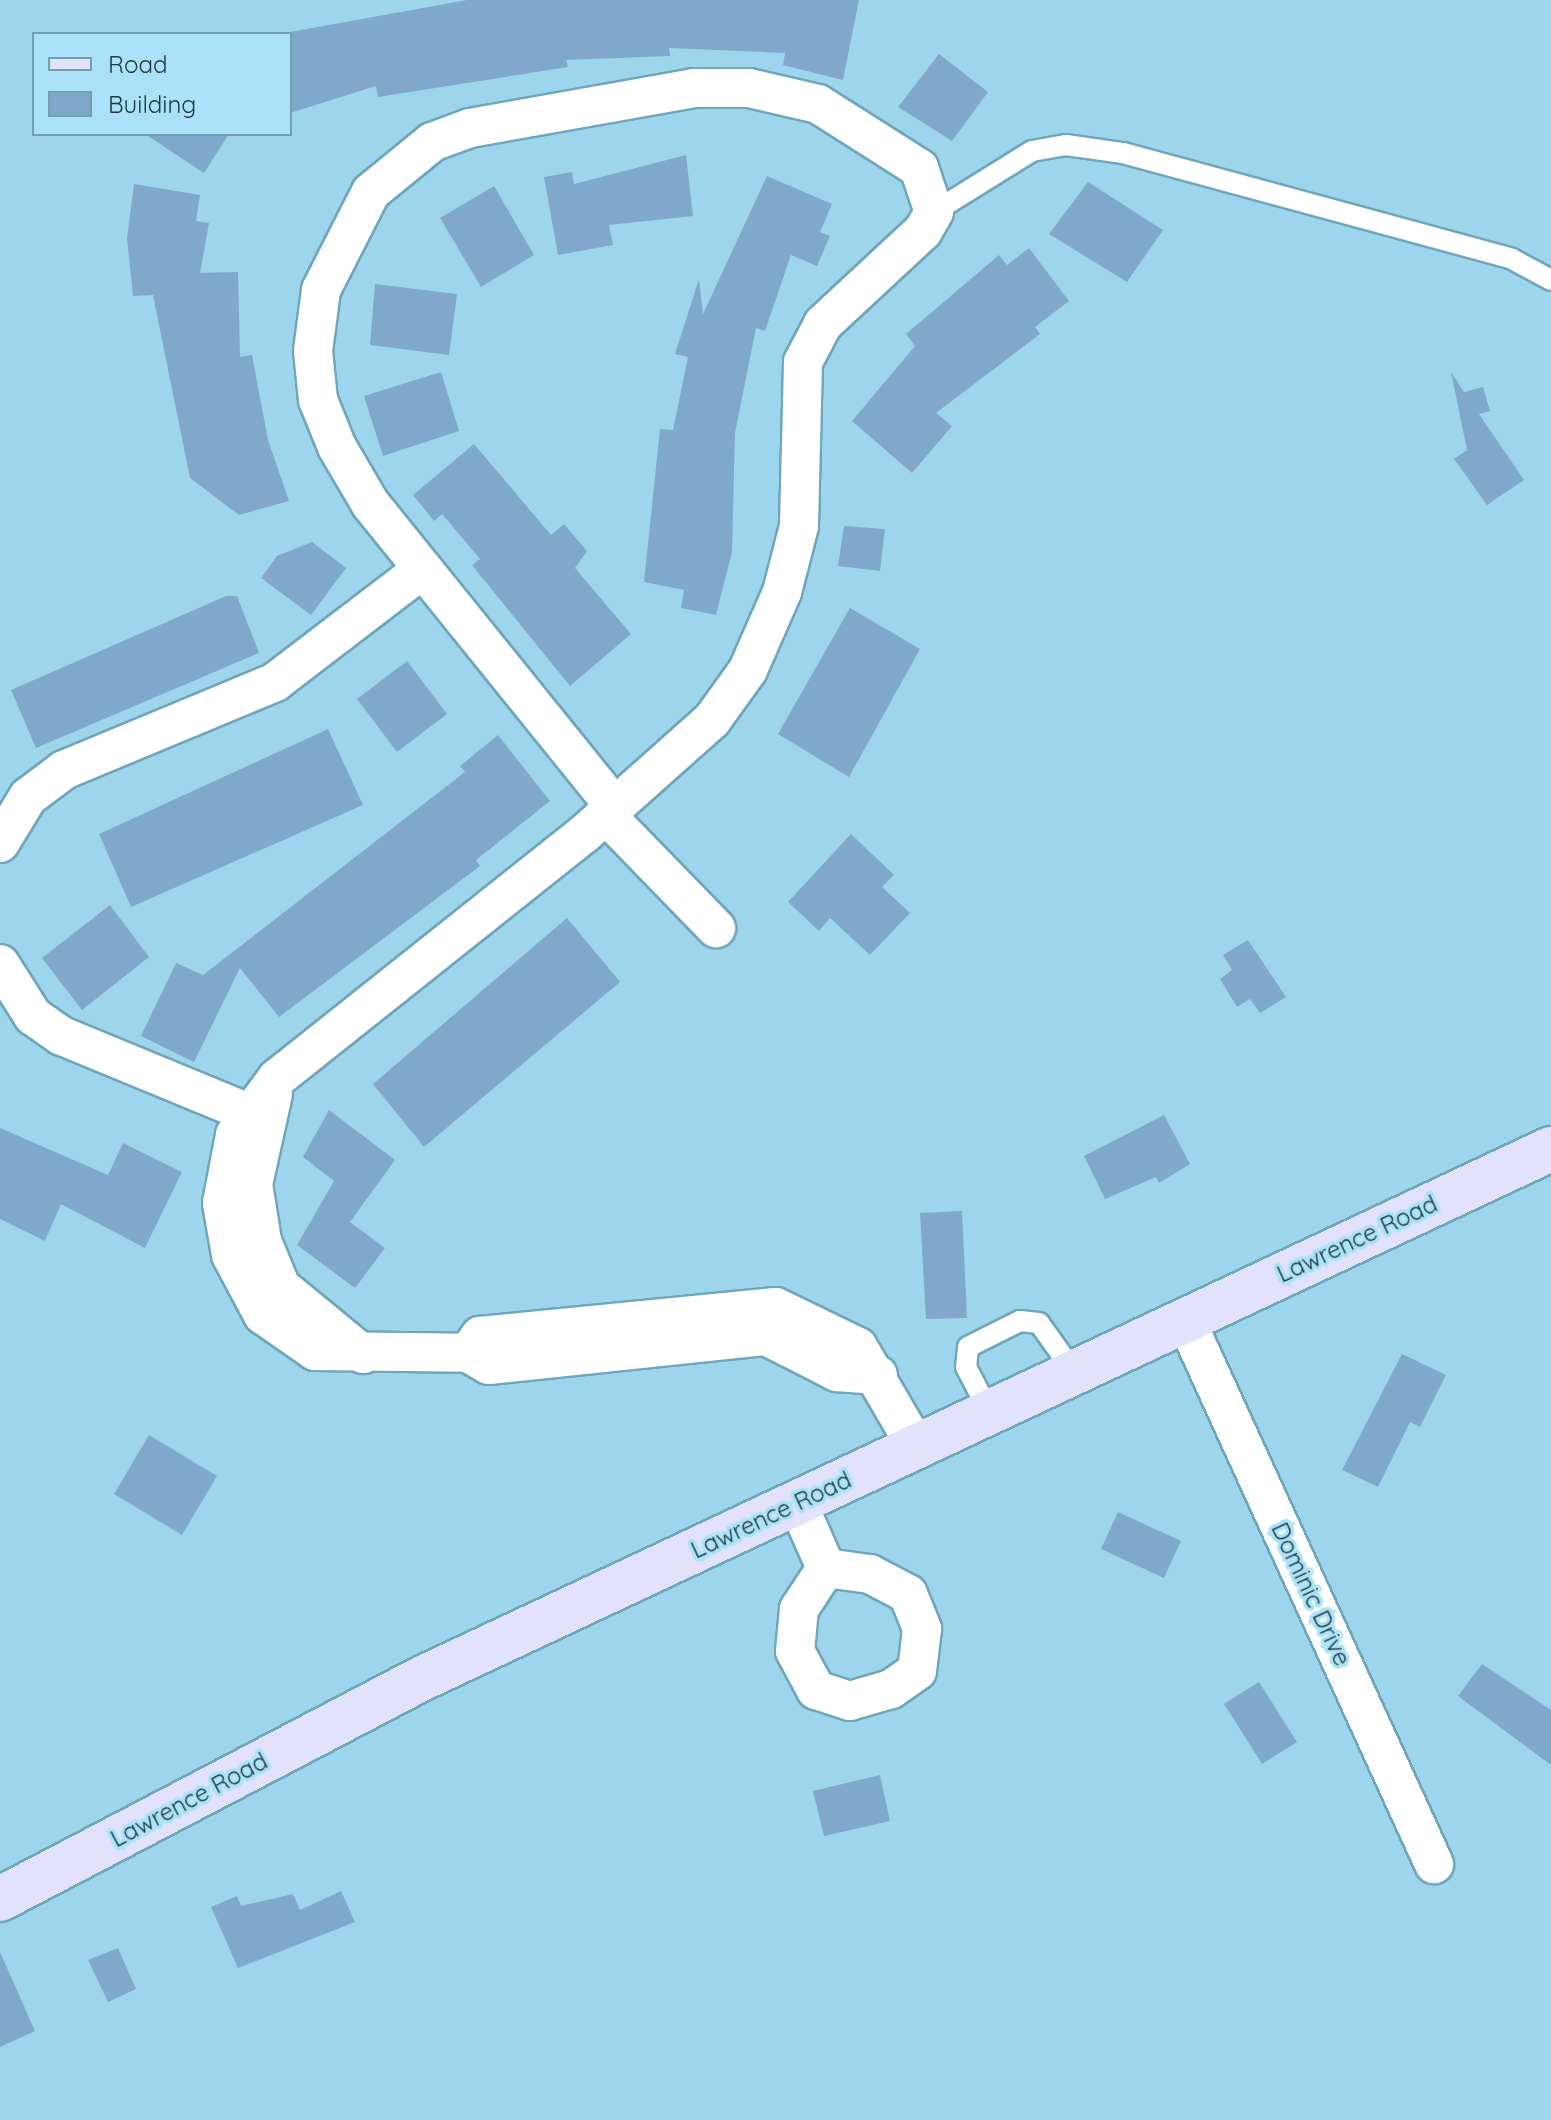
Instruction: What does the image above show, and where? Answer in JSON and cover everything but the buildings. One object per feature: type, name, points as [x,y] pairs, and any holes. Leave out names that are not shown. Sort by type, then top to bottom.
[{"type":"street","points":[[716,928],[610,811],[423,569],[337,447],[318,400],[313,351],[321,290],[344,233],[400,164],[470,128],[575,104],[749,88],[818,104],[872,133],[919,168],[934,212],[923,231],[823,324],[803,362],[799,526],[782,592],[748,670],[712,720],[610,811],[277,1078],[235,1135],[222,1203],[231,1255],[263,1315],[315,1351],[468,1353],[480,1336],[776,1307],[858,1347],[878,1375],[917,1448]]},
{"type":"street","points":[[0,843],[28,797],[64,770],[275,682],[423,569]]},
{"type":"street","points":[[0,964],[33,1016],[62,1036],[251,1114]]},
{"type":"street","points":[[277,1078],[253,1184],[262,1241],[281,1287],[363,1354]]},
{"type":"street","name":"Lawrence Road","points":[[0,1899],[423,1678],[797,1502],[1077,1376],[1551,1149]]},
{"type":"street","name":"Dominic Drive","points":[[1187,1323],[1434,1864]]},
{"type":"street","points":[[797,1502],[826,1568]]},
{"type":"lane","points":[[934,212],[1032,151],[1066,145],[1123,153],[1512,259],[1551,280]]},
{"type":"lane","points":[[991,1415],[966,1367],[968,1347],[1020,1321],[1039,1323],[1077,1376]]}]
